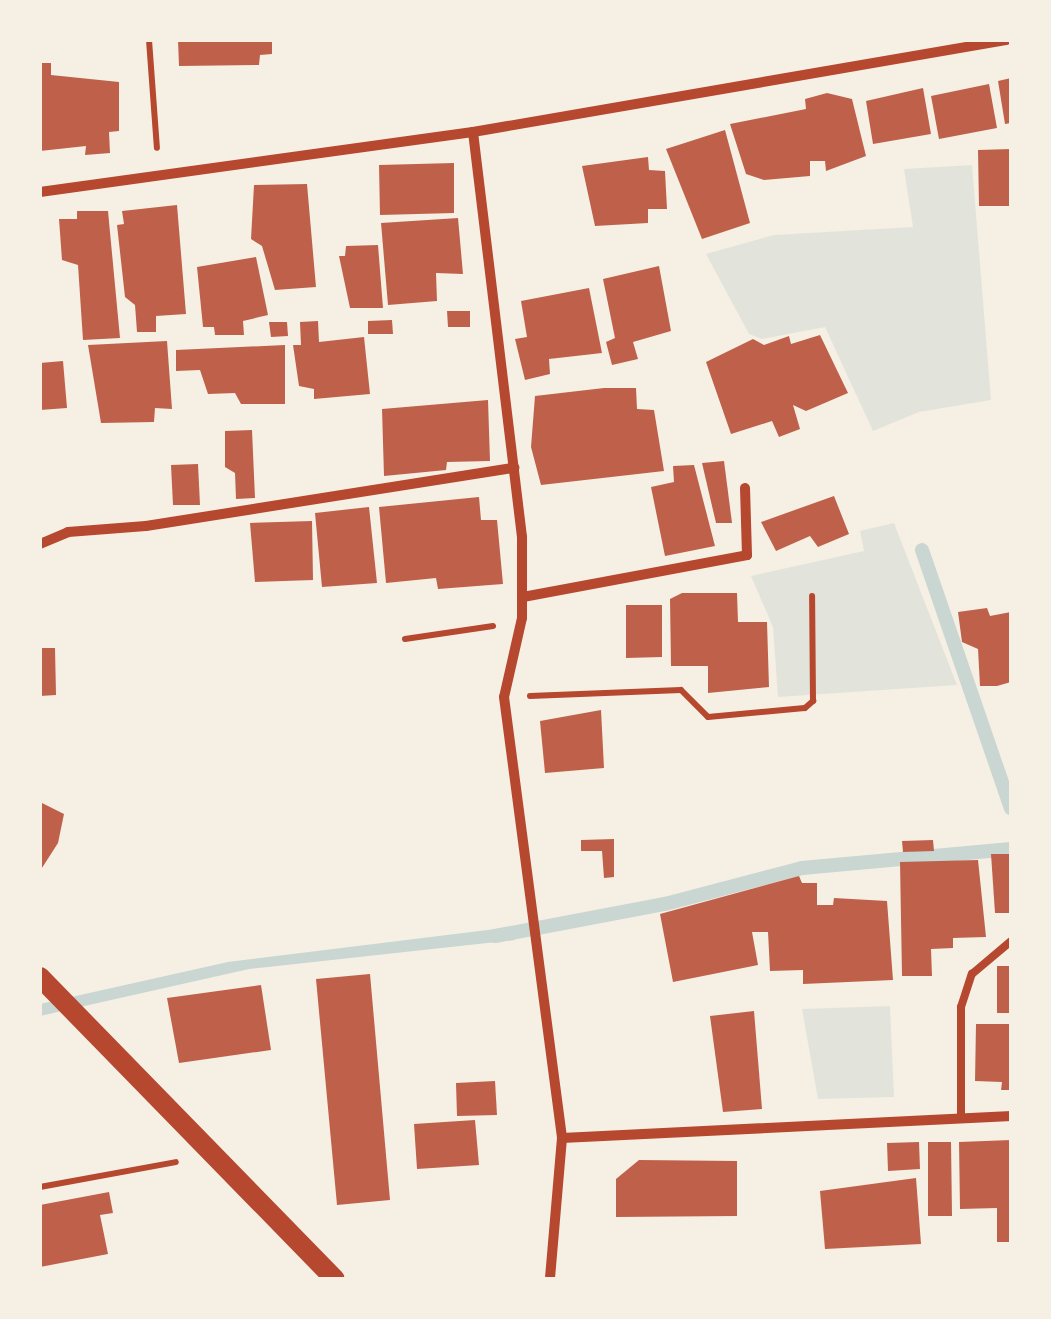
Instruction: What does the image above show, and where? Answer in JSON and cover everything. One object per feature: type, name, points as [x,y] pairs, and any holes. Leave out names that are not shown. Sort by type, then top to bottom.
[{"type":"main road","points":[[40,977],[335,1279]]},
{"type":"street","points":[[40,192],[473,132],[1007,40]]},
{"type":"street","points":[[473,132],[514,468],[523,597],[522,622],[504,697],[562,1138],[550,1279]]},
{"type":"street","points":[[40,544],[68,532],[146,526],[514,468]]},
{"type":"street","points":[[523,597],[747,556],[745,488]]},
{"type":"street","points":[[562,1138],[1011,1116]]},
{"type":"lane","points":[[961,1119],[961,1007],[972,974],[1011,941]]},
{"type":"path","points":[[149,40],[160,174]]},
{"type":"path","points":[[504,697],[681,690],[708,718],[805,708],[813,701],[812,596]]},
{"type":"path","points":[[406,639],[522,622]]},
{"type":"path","points":[[40,1187],[181,1161]]},
{"type":"shaded area","points":[[972,165],[991,400],[919,412],[873,431],[825,327],[762,339],[749,334],[706,254],[774,235],[913,227],[904,169]]},
{"type":"shaded area","points":[[894,523],[957,685],[778,697],[773,627],[751,576],[864,551],[860,531]]},
{"type":"shaded area","points":[[512,927],[515,940],[249,969],[40,1016],[40,1004],[228,962]]},
{"type":"shaded area","points":[[890,1006],[894,1097],[818,1099],[802,1009]]},
{"type":"building","points":[[178,40],[272,40],[272,54],[260,55],[259,65],[179,66]]},
{"type":"building","points":[[40,63],[51,63],[51,75],[119,82],[119,131],[109,132],[110,153],[85,155],[86,146],[40,151]]},
{"type":"building","points":[[1011,78],[1011,123],[1005,124],[998,81]]},
{"type":"building","points":[[989,84],[997,128],[939,139],[931,96]]},
{"type":"building","points":[[923,88],[931,134],[873,144],[866,101]]},
{"type":"building","points":[[827,93],[852,99],[866,156],[826,171],[825,161],[810,161],[810,176],[764,180],[746,174],[730,124],[806,109],[805,99]]},
{"type":"building","points":[[725,130],[750,223],[702,239],[666,149]]},
{"type":"building","points":[[1011,149],[1011,206],[979,206],[978,150]]},
{"type":"building","points":[[648,157],[649,170],[665,171],[667,209],[648,209],[648,223],[595,226],[582,166]]},
{"type":"building","points":[[454,163],[454,213],[380,215],[379,165]]},
{"type":"building","points":[[307,184],[316,287],[275,290],[262,246],[251,239],[254,185]]},
{"type":"building","points":[[177,205],[186,314],[156,316],[156,332],[137,332],[135,305],[125,297],[117,225],[124,224],[122,211]]},
{"type":"building","points":[[77,211],[108,211],[120,338],[83,340],[78,265],[62,260],[59,219],[77,219]]},
{"type":"building","points":[[458,218],[463,274],[436,273],[437,301],[388,305],[381,223]]},
{"type":"building","points":[[378,245],[383,308],[350,308],[339,256],[345,256],[346,246]]},
{"type":"building","points":[[256,257],[268,315],[243,321],[244,335],[215,335],[214,327],[203,327],[197,267]]},
{"type":"building","points":[[659,266],[671,331],[633,342],[638,359],[612,365],[606,342],[615,338],[603,279]]},
{"type":"building","points":[[589,288],[602,353],[549,359],[550,374],[525,380],[515,339],[527,337],[521,301]]},
{"type":"building","points":[[447,311],[470,311],[470,327],[448,327]]},
{"type":"building","points":[[392,320],[393,334],[368,334],[368,321]]},
{"type":"building","points":[[318,321],[319,342],[364,337],[370,394],[314,399],[314,389],[299,386],[293,345],[301,345],[300,322]]},
{"type":"building","points":[[269,322],[287,322],[288,336],[271,337]]},
{"type":"building","points":[[820,335],[848,393],[806,411],[793,405],[800,429],[779,437],[772,421],[731,434],[706,362],[753,339],[764,345],[789,336],[791,344]]},
{"type":"building","points":[[167,341],[172,409],[155,408],[154,422],[101,423],[88,345]]},
{"type":"building","points":[[285,345],[285,404],[241,404],[235,393],[208,394],[200,370],[176,371],[176,350]]},
{"type":"building","points":[[63,361],[67,408],[40,410],[40,363]]},
{"type":"building","points":[[636,388],[637,409],[654,410],[664,471],[541,485],[531,447],[535,396]]},
{"type":"building","points":[[488,400],[490,461],[447,462],[446,470],[384,476],[382,409]]},
{"type":"building","points":[[252,430],[255,498],[236,499],[235,473],[225,467],[225,431]]},
{"type":"building","points":[[724,461],[732,523],[716,523],[702,463]]},
{"type":"building","points":[[198,464],[200,505],[173,505],[171,465]]},
{"type":"building","points":[[694,465],[715,546],[665,556],[651,487],[674,482],[673,466]]},
{"type":"building","points":[[834,496],[849,534],[818,547],[810,536],[776,551],[761,522]]},
{"type":"building","points":[[479,497],[481,520],[497,520],[503,584],[438,589],[436,578],[386,583],[379,507]]},
{"type":"building","points":[[369,507],[377,583],[322,587],[315,513]]},
{"type":"building","points":[[312,521],[313,580],[255,582],[250,523]]},
{"type":"building","points":[[682,593],[737,593],[738,622],[767,622],[769,687],[708,693],[708,666],[671,666],[670,599]]},
{"type":"building","points":[[626,605],[662,605],[662,657],[626,658]]},
{"type":"building","points":[[987,608],[990,616],[1011,612],[1011,682],[997,686],[980,686],[978,649],[962,642],[958,612]]},
{"type":"building","points":[[40,648],[55,648],[56,695],[40,696]]},
{"type":"building","points":[[601,710],[604,768],[545,773],[540,721]]},
{"type":"building","points":[[40,802],[64,814],[58,843],[40,871]]},
{"type":"building","points":[[614,839],[614,877],[604,878],[602,851],[581,851],[581,840]]},
{"type":"building","points":[[933,840],[934,851],[903,852],[902,841]]},
{"type":"building","points":[[991,854],[1011,854],[1011,913],[995,913]]},
{"type":"building","points":[[978,860],[986,937],[953,938],[953,948],[931,949],[932,976],[902,976],[900,862]]},
{"type":"building","points":[[799,876],[802,883],[817,883],[817,905],[833,905],[834,898],[887,901],[893,980],[803,984],[803,970],[770,971],[768,932],[752,932],[758,965],[673,982],[660,914]]},
{"type":"building","points":[[997,966],[1011,966],[1011,1013],[997,1013]]},
{"type":"building","points":[[370,974],[390,1200],[337,1205],[316,979]]},
{"type":"building","points":[[261,985],[271,1050],[179,1063],[167,998]]},
{"type":"building","points":[[754,1011],[762,1109],[723,1112],[710,1016]]},
{"type":"building","points":[[976,1024],[1011,1024],[1011,1090],[1001,1090],[1002,1082],[975,1081]]},
{"type":"building","points":[[495,1081],[497,1115],[457,1116],[456,1083]]},
{"type":"building","points":[[475,1120],[479,1165],[417,1169],[414,1124]]},
{"type":"building","points":[[1011,1140],[1011,1242],[997,1242],[997,1208],[960,1209],[959,1142]]},
{"type":"building","points":[[919,1142],[920,1169],[888,1171],[887,1143]]},
{"type":"building","points":[[928,1142],[951,1142],[952,1216],[928,1216]]},
{"type":"building","points":[[639,1160],[737,1161],[737,1216],[616,1217],[616,1179]]},
{"type":"building","points":[[916,1178],[921,1244],[825,1249],[820,1191]]},
{"type":"building","points":[[109,1192],[113,1213],[100,1215],[108,1254],[40,1267],[40,1205]]},
{"type":"waterway","points":[[922,550],[1011,808]]},
{"type":"waterway","points":[[495,936],[665,904],[802,868],[1011,849]]}]
